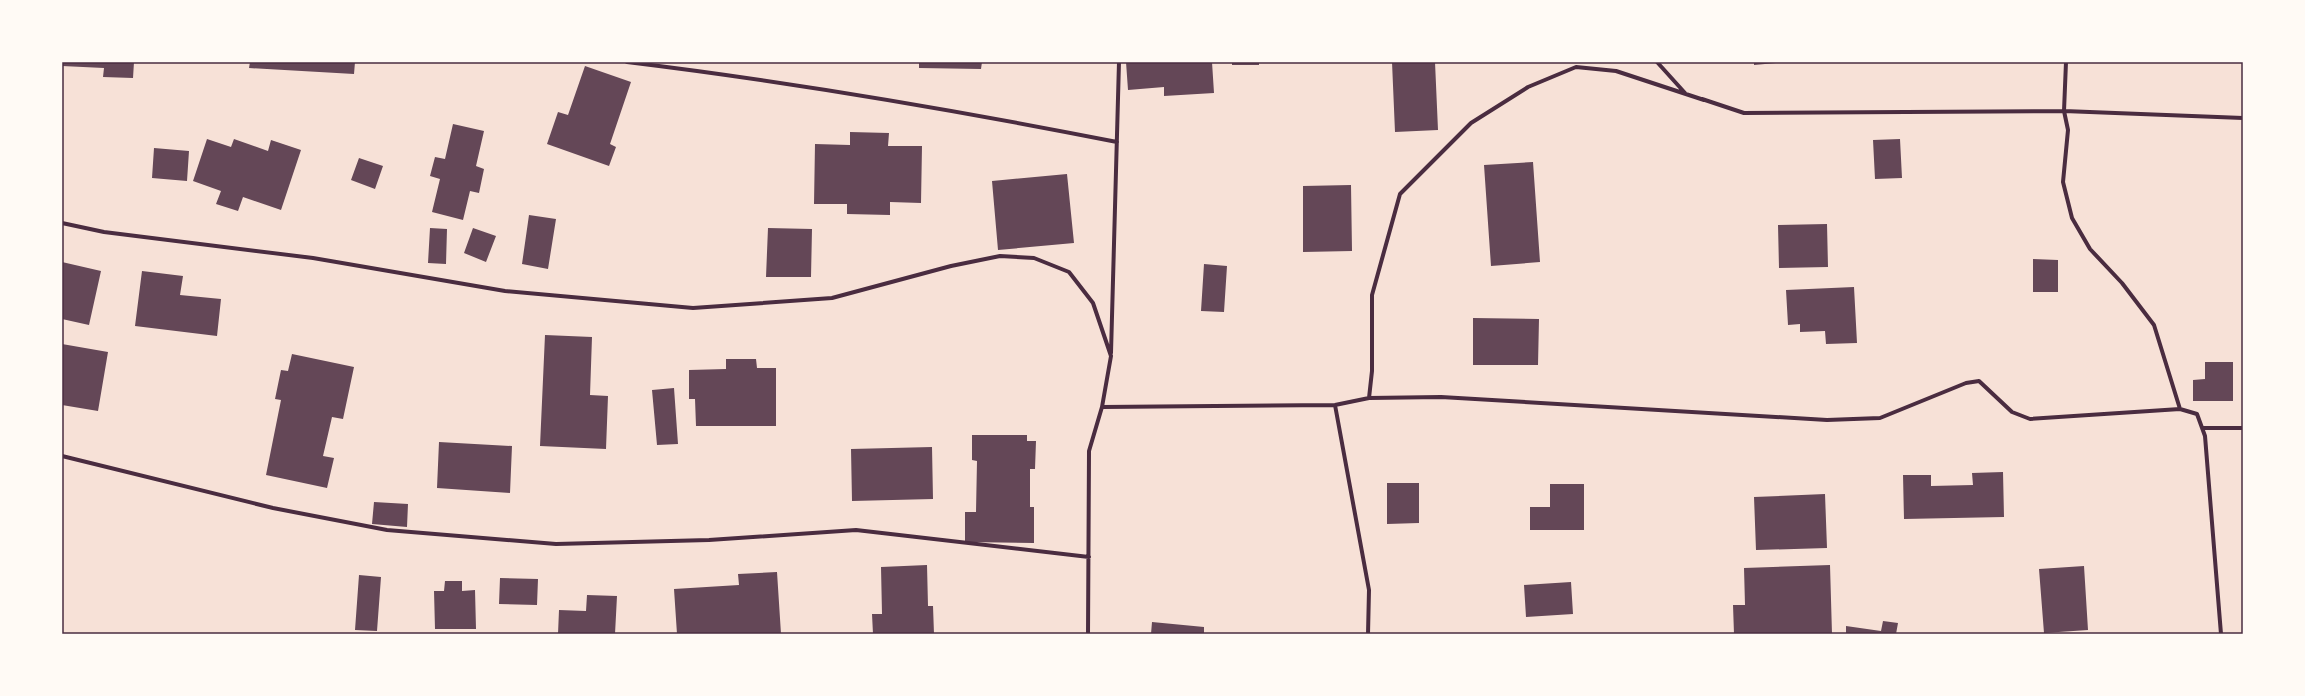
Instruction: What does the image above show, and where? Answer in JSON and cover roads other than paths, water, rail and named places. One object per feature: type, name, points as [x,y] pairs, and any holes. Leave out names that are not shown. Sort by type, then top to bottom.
[{"type":"street","points":[[627,62],[995,118],[1117,142]]},
{"type":"street","points":[[1088,634],[1089,451],[1102,408],[1111,356],[1119,62]]},
{"type":"street","points":[[1657,62],[1684,92],[1704,100]]},
{"type":"street","points":[[2066,62],[2064,111],[2068,130],[2063,182],[2072,218],[2090,249],[2122,283],[2154,325],[2180,409]]},
{"type":"street","points":[[1369,398],[1372,371],[1372,295],[1400,194],[1470,124],[1528,88],[1576,67],[1616,72],[1744,113],[2064,111],[2243,118]]},
{"type":"street","points":[[62,223],[104,232],[313,258],[505,291],[693,308],[832,298],[951,266],[1000,256],[1034,258],[1069,272],[1093,303],[1111,356]]},
{"type":"street","points":[[1102,408],[1335,405],[1369,398],[1441,397],[1827,420],[1880,418],[1966,383],[1979,380],[2012,412],[2030,419],[2180,409],[2197,414],[2205,436],[2221,634]]},
{"type":"street","points":[[1335,405],[1370,590],[1368,634]]},
{"type":"street","points":[[2202,428],[2243,428]]},
{"type":"street","points":[[62,456],[273,508],[387,530],[556,544],[710,540],[856,530],[1089,557]]}]
